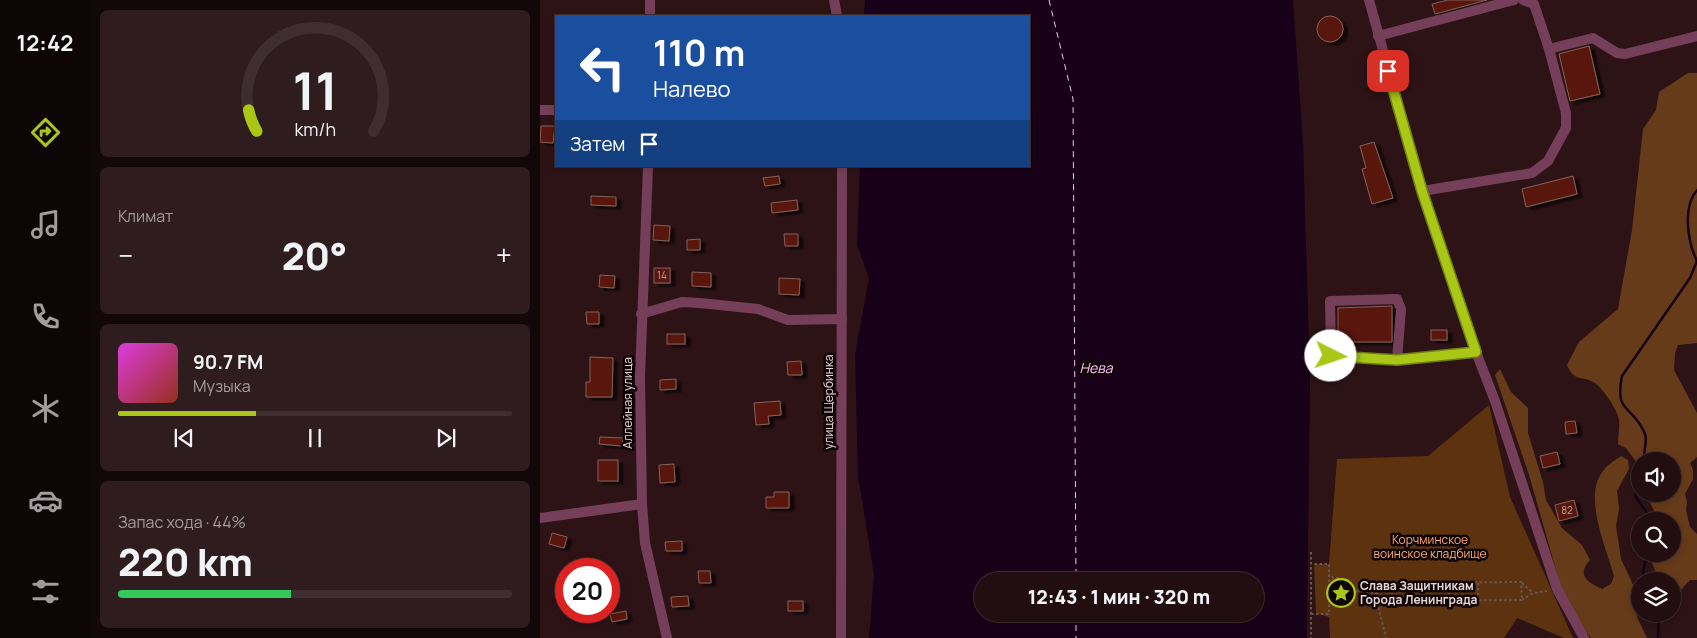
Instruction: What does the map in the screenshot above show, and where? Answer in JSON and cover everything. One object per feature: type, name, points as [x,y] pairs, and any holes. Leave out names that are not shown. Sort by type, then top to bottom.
[{"type":"street","points":[[650,0],[650,15]]},
{"type":"street","points":[[834,0],[837,15]]},
{"type":"street","points":[[1369,0],[1422,191],[1476,352],[1496,401],[1556,589],[1584,638]]},
{"type":"street","points":[[1378,36],[1514,0]]},
{"type":"street","points":[[1422,191],[1532,173],[1548,161],[1566,128],[1566,113],[1549,49],[1534,4],[1523,0]]},
{"type":"street","points":[[1549,49],[1594,38],[1617,53],[1625,54],[1697,36]]},
{"type":"street","points":[[540,110],[555,110]]},
{"type":"street","name":"Аллейная улица","points":[[648,167],[640,377],[642,504],[645,543],[667,638]]},
{"type":"street","name":"улица Щербинка","points":[[841,638],[842,167]]},
{"type":"street","points":[[1397,360],[1401,309],[1396,299],[1330,301],[1331,356],[1397,360],[1476,352]]},
{"type":"street","points":[[642,314],[682,302],[758,308],[788,320],[842,319]]},
{"type":"street","points":[[540,518],[642,504]]},
{"type":"path","points":[[1311,552],[1311,638]]},
{"type":"path","points":[[1311,564],[1329,564],[1329,614],[1311,614]]},
{"type":"path","points":[[1329,577],[1348,580],[1356,591],[1375,593],[1392,601],[1522,600],[1533,593],[1556,589]]},
{"type":"path","points":[[1478,582],[1478,600]]},
{"type":"path","points":[[1375,593],[1392,583],[1521,582],[1533,593]]},
{"type":"path","points":[[1521,582],[1522,600]]},
{"type":"path","points":[[1392,583],[1392,601]]},
{"type":"path","points":[[1421,583],[1421,601]]},
{"type":"path","points":[[1449,583],[1450,600]]},
{"type":"path","points":[[1329,602],[1342,603],[1350,600],[1356,591]]},
{"type":"path","points":[[1375,593],[1386,638]]},
{"type":"green space","name":"Корчминское воинское кладбище","points":[[1489,405],[1510,497],[1573,638],[1564,638],[1517,618],[1504,638],[1330,638],[1329,617],[1316,613],[1314,564],[1329,564],[1337,459],[1428,456]]},
{"type":"shaded area","points":[[1688,73],[1697,73],[1697,343],[1678,345],[1675,353],[1674,370],[1697,413],[1697,457],[1690,463],[1693,470],[1693,479],[1685,494],[1690,527],[1697,534],[1697,580],[1690,580],[1681,590],[1681,572],[1656,572],[1652,563],[1681,562],[1681,512],[1655,512],[1650,502],[1681,502],[1681,452],[1631,452],[1631,455],[1626,448],[1618,444],[1619,420],[1613,405],[1606,395],[1595,383],[1573,374],[1567,365],[1579,342],[1618,309],[1632,230],[1643,129],[1656,110],[1659,92]]},
{"type":"shaded area","points":[[1500,369],[1511,392],[1528,408],[1528,433],[1543,482],[1546,500],[1562,528],[1582,545],[1590,560],[1584,570],[1586,578],[1592,584],[1602,589],[1611,584],[1614,576],[1598,525],[1595,497],[1596,484],[1603,471],[1610,464],[1621,456],[1628,460],[1629,469],[1617,491],[1619,509],[1616,526],[1621,559],[1631,580],[1631,622],[1639,622],[1647,638],[1591,638],[1574,615],[1562,591],[1529,475],[1495,375]]},
{"type":"water","name":"Нева","points":[[865,0],[1293,0],[1303,143],[1310,377],[1307,638],[869,638],[874,575],[858,476],[855,355],[869,278],[857,245],[860,167],[1030,167],[1030,15],[864,15]]},
{"type":"building","points":[[1448,0],[1487,0],[1435,14],[1432,4]]},
{"type":"building","points":[[1330,16],[1339,20],[1343,29],[1339,38],[1330,42],[1321,38],[1317,29],[1321,20]]},
{"type":"building","points":[[1589,46],[1600,94],[1570,101],[1559,54]]},
{"type":"building","points":[[541,126],[555,126],[553,143],[540,142]]},
{"type":"building","points":[[1374,142],[1393,198],[1372,204],[1362,169],[1366,168],[1360,146]]},
{"type":"building","points":[[779,176],[780,184],[765,186],[763,178]]},
{"type":"building","points":[[1573,176],[1577,194],[1526,207],[1522,189]]},
{"type":"building","points":[[591,196],[616,197],[616,206],[591,205]]},
{"type":"building","points":[[797,200],[798,210],[772,213],[771,203]]},
{"type":"building","points":[[654,225],[670,226],[669,241],[653,240]]},
{"type":"building","points":[[784,234],[798,234],[798,246],[785,246]]},
{"type":"building","points":[[700,239],[700,250],[687,250],[687,240]]},
{"type":"building","points":[[654,268],[670,268],[670,283],[654,283]]},
{"type":"building","points":[[692,272],[711,273],[711,287],[692,286]]},
{"type":"building","points":[[600,275],[615,276],[614,288],[599,287]]},
{"type":"building","points":[[779,278],[800,279],[799,295],[779,294]]},
{"type":"building","points":[[1392,306],[1392,342],[1338,342],[1338,308]]},
{"type":"building","points":[[586,312],[599,312],[599,324],[587,324]]},
{"type":"building","points":[[1431,330],[1447,330],[1447,340],[1431,340]]},
{"type":"building","points":[[667,334],[685,334],[685,344],[667,344]]},
{"type":"building","points":[[590,357],[613,358],[612,397],[586,397],[586,382],[590,382]]},
{"type":"building","points":[[801,361],[802,375],[788,375],[787,362]]},
{"type":"building","points":[[676,379],[676,389],[660,390],[660,380]]},
{"type":"building","points":[[780,401],[781,415],[768,416],[769,424],[756,425],[754,403]]},
{"type":"building","points":[[1575,421],[1577,433],[1566,434],[1565,422]]},
{"type":"building","points":[[600,437],[623,438],[622,446],[599,444]]},
{"type":"building","points":[[1557,452],[1560,464],[1543,468],[1540,456]]},
{"type":"building","points":[[598,460],[618,460],[618,481],[598,481]]},
{"type":"building","points":[[674,464],[675,482],[660,483],[659,465]]},
{"type":"building","points":[[774,492],[789,492],[789,508],[766,508],[766,497],[774,497]]},
{"type":"building","points":[[1574,500],[1578,516],[1559,521],[1555,505]]},
{"type":"building","points":[[552,533],[567,537],[564,548],[549,544]]},
{"type":"building","points":[[682,541],[682,551],[666,551],[665,542]]},
{"type":"building","points":[[698,571],[710,571],[711,583],[699,583]]},
{"type":"building","points":[[688,596],[689,606],[672,607],[671,597]]},
{"type":"building","points":[[788,601],[803,601],[803,611],[788,611]]},
{"type":"building","points":[[626,611],[627,619],[620,620],[620,612]]},
{"type":"waterway","points":[[1697,190],[1692,197],[1688,215],[1689,235],[1697,261]]},
{"type":"waterway","points":[[1644,452],[1645,434],[1640,424],[1623,404],[1620,388],[1622,376],[1690,278],[1697,261]]},
{"type":"waterway","points":[[1639,502],[1646,512]]},
{"type":"waterway","points":[[1643,572],[1645,562]]},
{"type":"waterway","points":[[1658,638],[1659,622]]},
{"type":"ferry route","points":[[1049,0],[1073,99],[1076,572]]},
{"type":"ferry route","points":[[1076,622],[1076,638]]},
{"type":"place","name":"Слава Защитникам Города Ленинграда","points":[[1341,593]]},
{"type":"route","points":[[1331,356],[1397,360],[1476,352],[1422,191],[1388,71]]}]
